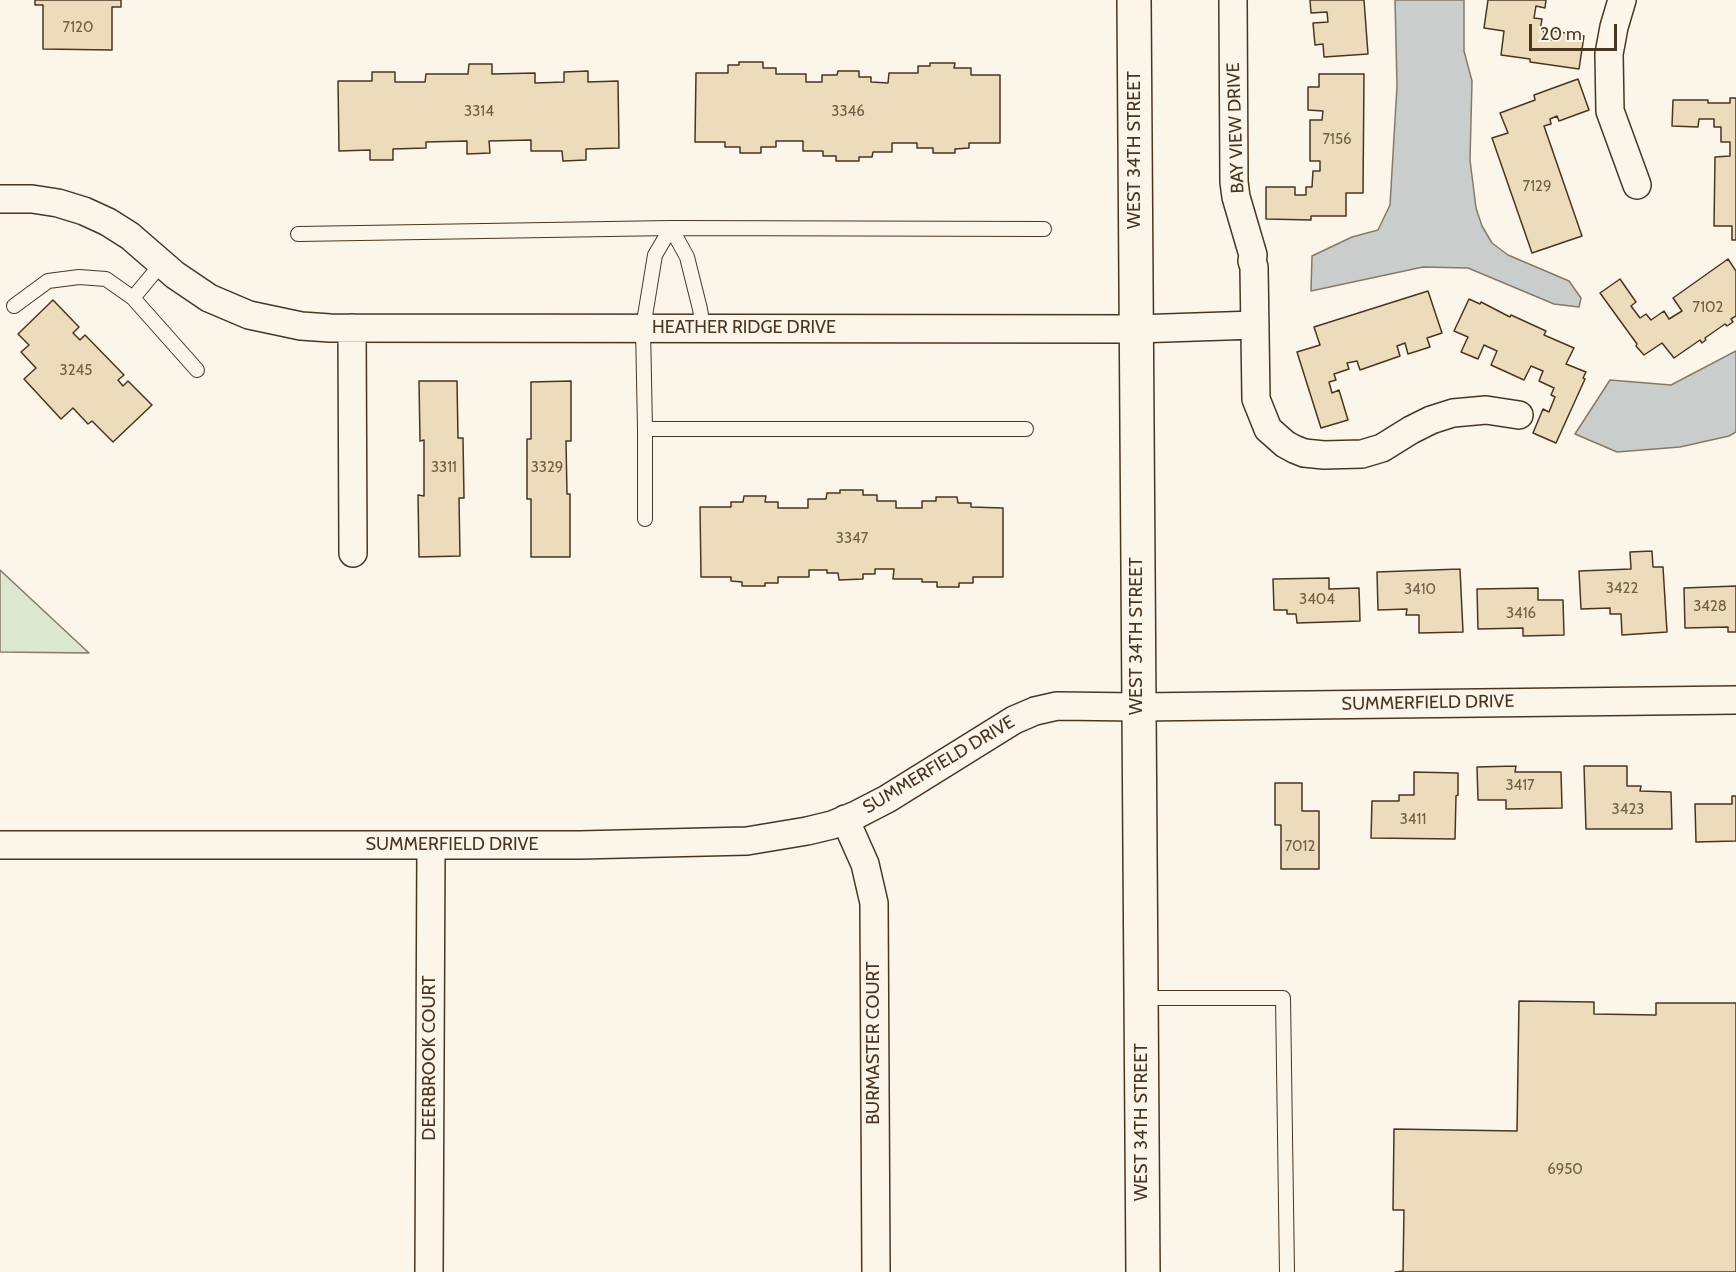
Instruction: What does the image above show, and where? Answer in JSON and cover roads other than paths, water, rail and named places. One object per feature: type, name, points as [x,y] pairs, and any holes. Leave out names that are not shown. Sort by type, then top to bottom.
[{"type":"street","name":"WEST 34TH STREET","points":[[1134,0],[1137,707],[1143,1272]]},
{"type":"street","name":"BAY VIEW DRIVE","points":[[1233,0],[1234,182],[1236,197],[1253,255],[1256,399],[1268,429],[1294,449],[1313,455],[1362,454],[1382,448],[1431,420],[1453,413],[1486,410],[1519,415]]},
{"type":"street","points":[[1622,0],[1614,27],[1610,54],[1610,111],[1637,185]]},
{"type":"street","name":"HEATHER RIDGE DRIVE","points":[[0,199],[32,199],[84,211],[119,229],[141,244],[186,283],[209,298],[249,315],[301,326],[352,328],[1136,329]]},
{"type":"street","points":[[1136,329],[1255,325]]},
{"type":"street","points":[[352,328],[353,553]]},
{"type":"street","name":"SUMMERFIELD DRIVE","points":[[0,845],[580,845],[747,841],[807,831],[845,819],[887,799],[1014,720],[1035,711],[1063,705],[1137,707],[1736,700]]},
{"type":"street","name":"BURMASTER COURT","points":[[845,819],[866,864],[874,903],[876,1272]]},
{"type":"street","name":"DEERBROOK COURT","points":[[429,1272],[431,845]]},
{"type":"lane","points":[[671,228],[687,257],[703,328]]},
{"type":"lane","points":[[645,519],[643,328],[655,255],[671,228]]},
{"type":"lane","points":[[298,234],[671,228],[1044,229]]},
{"type":"lane","points":[[133,298],[162,263]]},
{"type":"lane","points":[[14,306],[48,281],[79,277],[106,279],[133,298],[197,370]]},
{"type":"lane","points":[[645,429],[1026,429]]},
{"type":"lane","points":[[1141,998],[1283,998],[1287,1272]]}]
